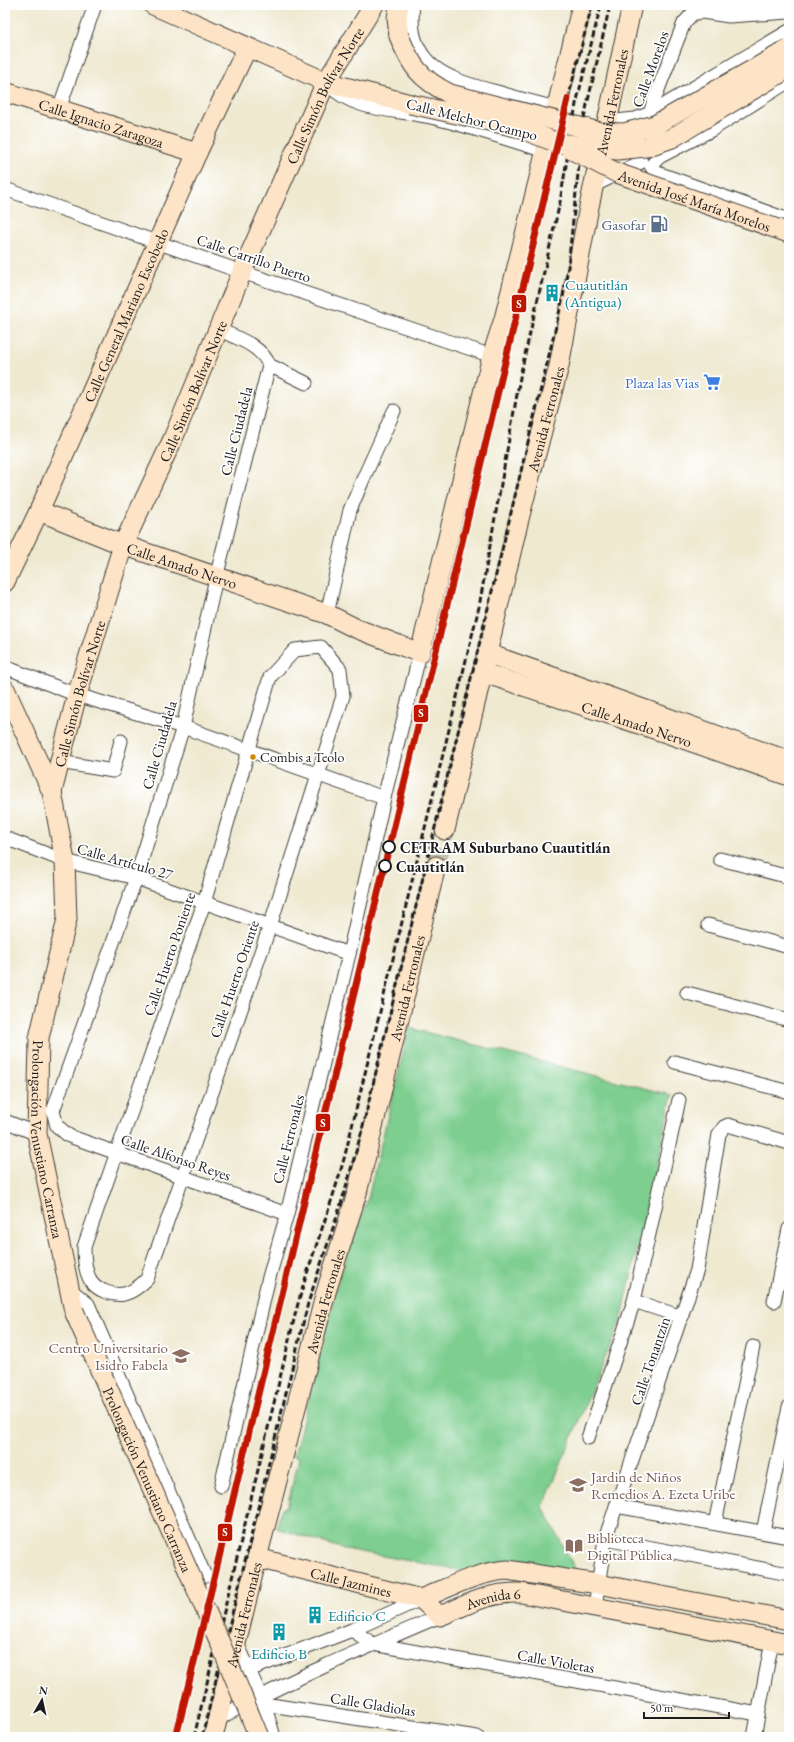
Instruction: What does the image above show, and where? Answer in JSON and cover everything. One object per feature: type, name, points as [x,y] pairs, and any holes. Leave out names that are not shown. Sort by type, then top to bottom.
[{"type":"main road","name":"Calle Melchor Ocampo","points":[[153,5],[246,48],[326,82],[410,104],[516,127],[552,147],[617,150],[646,147],[672,138],[789,68]]},
{"type":"main road","name":"Calle Simón Bolívar Norte","points":[[52,792],[77,695],[123,545],[172,441],[242,272],[326,82],[374,5]]},
{"type":"main road","name":"Calle Melchor Ocampo","points":[[399,5],[397,18],[399,36],[408,58],[420,74],[431,84],[450,94],[600,132],[624,134],[655,125],[789,49]]},
{"type":"main road","points":[[420,653],[492,356],[504,319],[552,147],[556,108],[582,5]]},
{"type":"main road","name":"Avenida Ferronales","points":[[445,830],[489,654],[519,519],[559,366],[593,186],[632,5]]},
{"type":"main road","name":"Calle General Mariano Escobedo","points":[[5,582],[39,511],[197,153],[246,48]]},
{"type":"main road","name":"Calle Ignacio Zaragoza","points":[[5,92],[197,153]]},
{"type":"main road","name":"Avenida José María Morelos","points":[[552,147],[618,173],[789,233]]},
{"type":"main road","name":"Calle Amado Nervo","points":[[39,511],[123,545],[216,578],[327,614],[355,628],[420,653]]},
{"type":"main road","name":"Calle Amado Nervo","points":[[489,654],[594,701],[769,762],[789,776]]},
{"type":"main road","name":"Calle Amado Nervo","points":[[484,673],[594,701]]},
{"type":"main road","name":"Prolongación Venustiano Carranza","points":[[5,689],[52,792],[65,861],[67,918],[39,1038],[37,1134],[71,1290],[74,1311],[271,1736]]},
{"type":"main road","name":"Calle Amado Nervo","points":[[769,762],[789,761]]},
{"type":"main road","name":"Avenida Ferronales","points":[[213,1737],[226,1684],[229,1644],[257,1558],[326,1292],[357,1193],[436,866]]},
{"type":"main road","name":"Calle Jazmines","points":[[257,1558],[421,1599],[440,1616]]},
{"type":"main road","name":"Avenida 6","points":[[421,1599],[494,1571],[507,1570],[598,1584],[789,1620]]},
{"type":"main road","name":"Avenida 6","points":[[440,1616],[484,1598],[502,1593],[521,1593],[780,1643]]},
{"type":"street","points":[[59,109],[95,5]]},
{"type":"street","name":"Calle Melchor Ocampo","points":[[414,5],[413,32],[418,48],[429,62],[441,73],[463,83],[556,108]]},
{"type":"street","name":"Calle Morelos","points":[[593,186],[641,162],[639,155],[651,113],[684,23],[692,14],[702,12],[729,16],[789,12]]},
{"type":"street","points":[[606,122],[635,119],[651,113],[789,31]]},
{"type":"street","points":[[326,82],[337,94],[360,104],[433,117],[552,147]]},
{"type":"street","points":[[789,82],[713,129],[659,157],[651,166],[655,172],[789,220]]},
{"type":"street","name":"Calle Carrillo Puerto","points":[[5,189],[242,272],[492,356]]},
{"type":"street","points":[[218,329],[259,350],[266,356],[269,365],[306,383]]},
{"type":"street","name":"Calle Ciudadela","points":[[57,1126],[53,1111],[136,878],[182,727],[216,578],[269,365]]},
{"type":"street","points":[[327,614],[350,510],[394,411]]},
{"type":"street","name":"Calle Huerto Poniente","points":[[104,1292],[90,1280],[84,1260],[84,1247],[204,903],[270,677],[295,650],[321,647]]},
{"type":"street","name":"Calle Huerto Oriente","points":[[104,1292],[124,1294],[137,1288],[147,1279],[270,926],[344,696],[340,669],[321,647]]},
{"type":"street","points":[[5,667],[77,695],[182,727],[384,798],[420,653]]},
{"type":"street","points":[[60,762],[113,771],[121,741]]},
{"type":"street","name":"Calle Ferronales","points":[[221,1486],[268,1281],[287,1214],[349,954],[384,798]]},
{"type":"street","name":"Calle Artículo 27","points":[[5,838],[65,861],[136,878],[349,954]]},
{"type":"street","points":[[720,859],[789,877]]},
{"type":"street","points":[[708,925],[789,947]]},
{"type":"street","points":[[687,993],[789,1020]]},
{"type":"street","points":[[675,1062],[789,1092]]},
{"type":"street","points":[[588,1438],[634,1301],[679,1100]]},
{"type":"street","points":[[5,1122],[37,1134]]},
{"type":"street","name":"Calle Alfonso Reyes","points":[[57,1126],[69,1136],[287,1214]]},
{"type":"street","name":"Calle Tonantzin","points":[[595,1608],[605,1539],[697,1270],[719,1134],[724,1127],[728,1126],[789,1143]]},
{"type":"street","points":[[774,1301],[789,1228]]},
{"type":"street","name":"Prolongación Venustiano Carranza","points":[[71,1290],[88,1304],[206,1576]]},
{"type":"street","points":[[634,1301],[682,1317]]},
{"type":"street","points":[[715,1523],[753,1347]]},
{"type":"street","points":[[763,1532],[789,1407]]},
{"type":"street","points":[[616,1506],[789,1537]]},
{"type":"street","points":[[605,1539],[789,1574]]},
{"type":"street","name":"Avenida 6","points":[[226,1684],[250,1670],[352,1630],[421,1599]]},
{"type":"street","name":"Avenida 6","points":[[218,1719],[262,1700],[373,1644],[440,1616]]},
{"type":"street","name":"Calle Violetas","points":[[352,1630],[373,1644],[758,1714]]},
{"type":"street","points":[[754,1737],[758,1714],[780,1643]]},
{"type":"street","points":[[229,1644],[250,1670],[262,1700],[271,1736]]},
{"type":"street","name":"Calle Gladiolas","points":[[262,1700],[469,1736]]},
{"type":"green space","points":[[409,1028],[672,1095],[622,1317],[543,1507],[577,1573],[470,1572],[344,1549],[276,1528],[282,1509],[287,1506],[299,1458],[294,1456],[339,1279],[368,1198]]},
{"type":"tunnel","points":[[436,866],[445,830]]},
{"type":"railway","points":[[568,99],[592,5]]},
{"type":"railway","points":[[194,1737],[296,1311],[345,1155],[479,607],[521,372],[560,202],[576,104],[601,5]]},
{"type":"railway","points":[[202,1737],[308,1303],[341,1204],[361,1134],[563,297],[568,267],[584,118],[610,5]]},
{"type":"transit line","name":"S","points":[[176,1737],[568,99]]},
{"type":"place","name":"Gasofar","points":[[659,224]]},
{"type":"place","name":"Cuautitlán (Antigua)","points":[[552,293]]},
{"type":"place","name":"Plaza las Vias","points":[[712,382]]},
{"type":"place","name":"Combis a Teolo","points":[[253,757]]},
{"type":"place","name":"CETRAM Suburbano Cuautitlán","points":[[389,847]]},
{"type":"place","name":"Cuautitlán","points":[[385,866]]},
{"type":"place","name":"Centro Universitario Isidro Fabela","points":[[181,1356]]},
{"type":"place","name":"Jardin de Niños Remedios A. Ezeta Uribe","points":[[578,1485]]},
{"type":"place","name":"Biblioteca Digital Pública","points":[[574,1546]]},
{"type":"place","name":"Edificio C","points":[[315,1615]]},
{"type":"place","name":"Edificio B","points":[[279,1632]]}]
